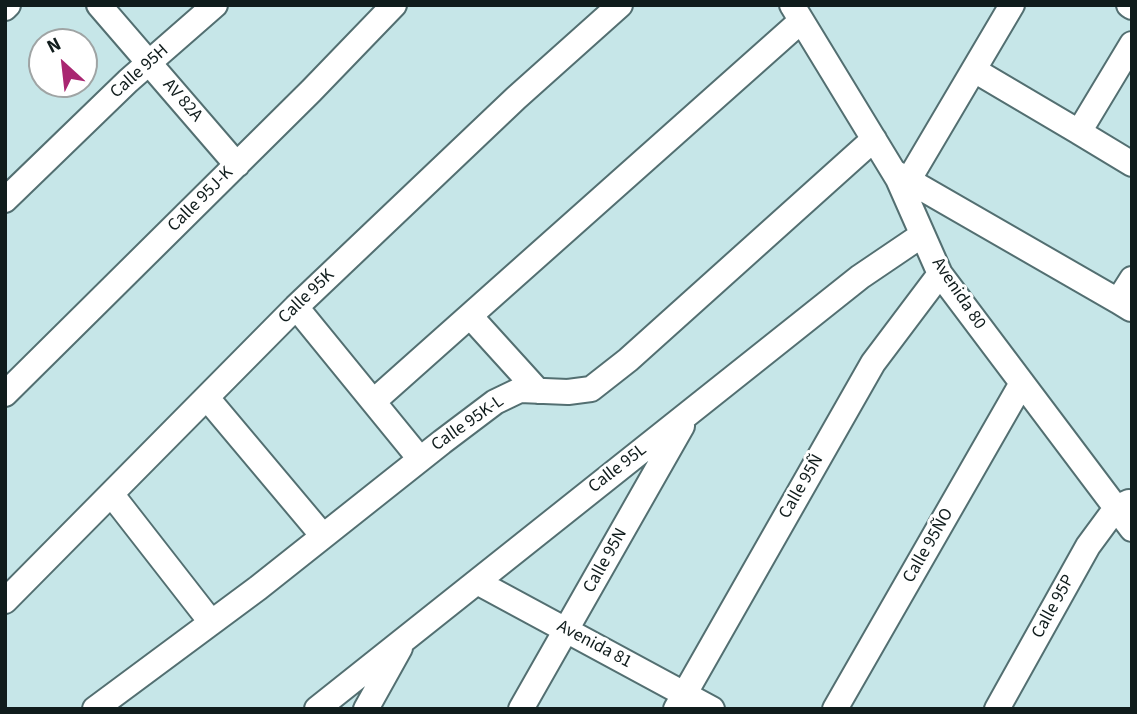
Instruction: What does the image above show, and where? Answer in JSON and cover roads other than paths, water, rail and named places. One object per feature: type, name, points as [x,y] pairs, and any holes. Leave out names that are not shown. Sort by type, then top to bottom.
[{"type":"street","name":"AV 82A","points":[[99,5],[237,164]]},
{"type":"street","name":"Calle 95H","points":[[5,200],[149,63],[215,5]]},
{"type":"street","name":"Calle 95J-K","points":[[5,394],[394,5]]},
{"type":"street","name":"Calle 95K","points":[[5,601],[296,307],[516,98],[620,5]]},
{"type":"street","points":[[1012,5],[974,70],[901,176],[1125,305],[1132,279]]},
{"type":"street","points":[[374,401],[470,316],[797,13]]},
{"type":"street","name":"Avenida 80","points":[[797,13],[874,139],[901,176],[922,235],[940,274],[1022,383],[1124,504],[1132,529]]},
{"type":"street","points":[[1079,132],[1132,44]]},
{"type":"street","points":[[974,70],[1132,164]]},
{"type":"street","name":"Calle 95K-L","points":[[95,709],[495,402],[520,390],[568,392],[591,389],[638,351],[874,139]]},
{"type":"street","name":"Calle 95L","points":[[317,709],[860,276],[922,235]]},
{"type":"street","name":"Calle 95Ñ","points":[[680,701],[873,363],[940,274]]},
{"type":"street","points":[[296,307],[421,458]]},
{"type":"street","points":[[470,316],[538,391]]},
{"type":"street","name":"Calle 95ÑO","points":[[835,709],[1022,383]]},
{"type":"street","points":[[207,398],[323,536]]},
{"type":"street","name":"Calle 95N","points":[[521,709],[689,413]]},
{"type":"street","points":[[112,495],[211,622]]},
{"type":"street","name":"Calle 95P","points":[[996,709],[1088,546],[1124,504]]},
{"type":"street","name":"Avenida 81","points":[[477,582],[567,630],[680,701],[712,709]]},
{"type":"street","points":[[366,709],[406,638]]}]
